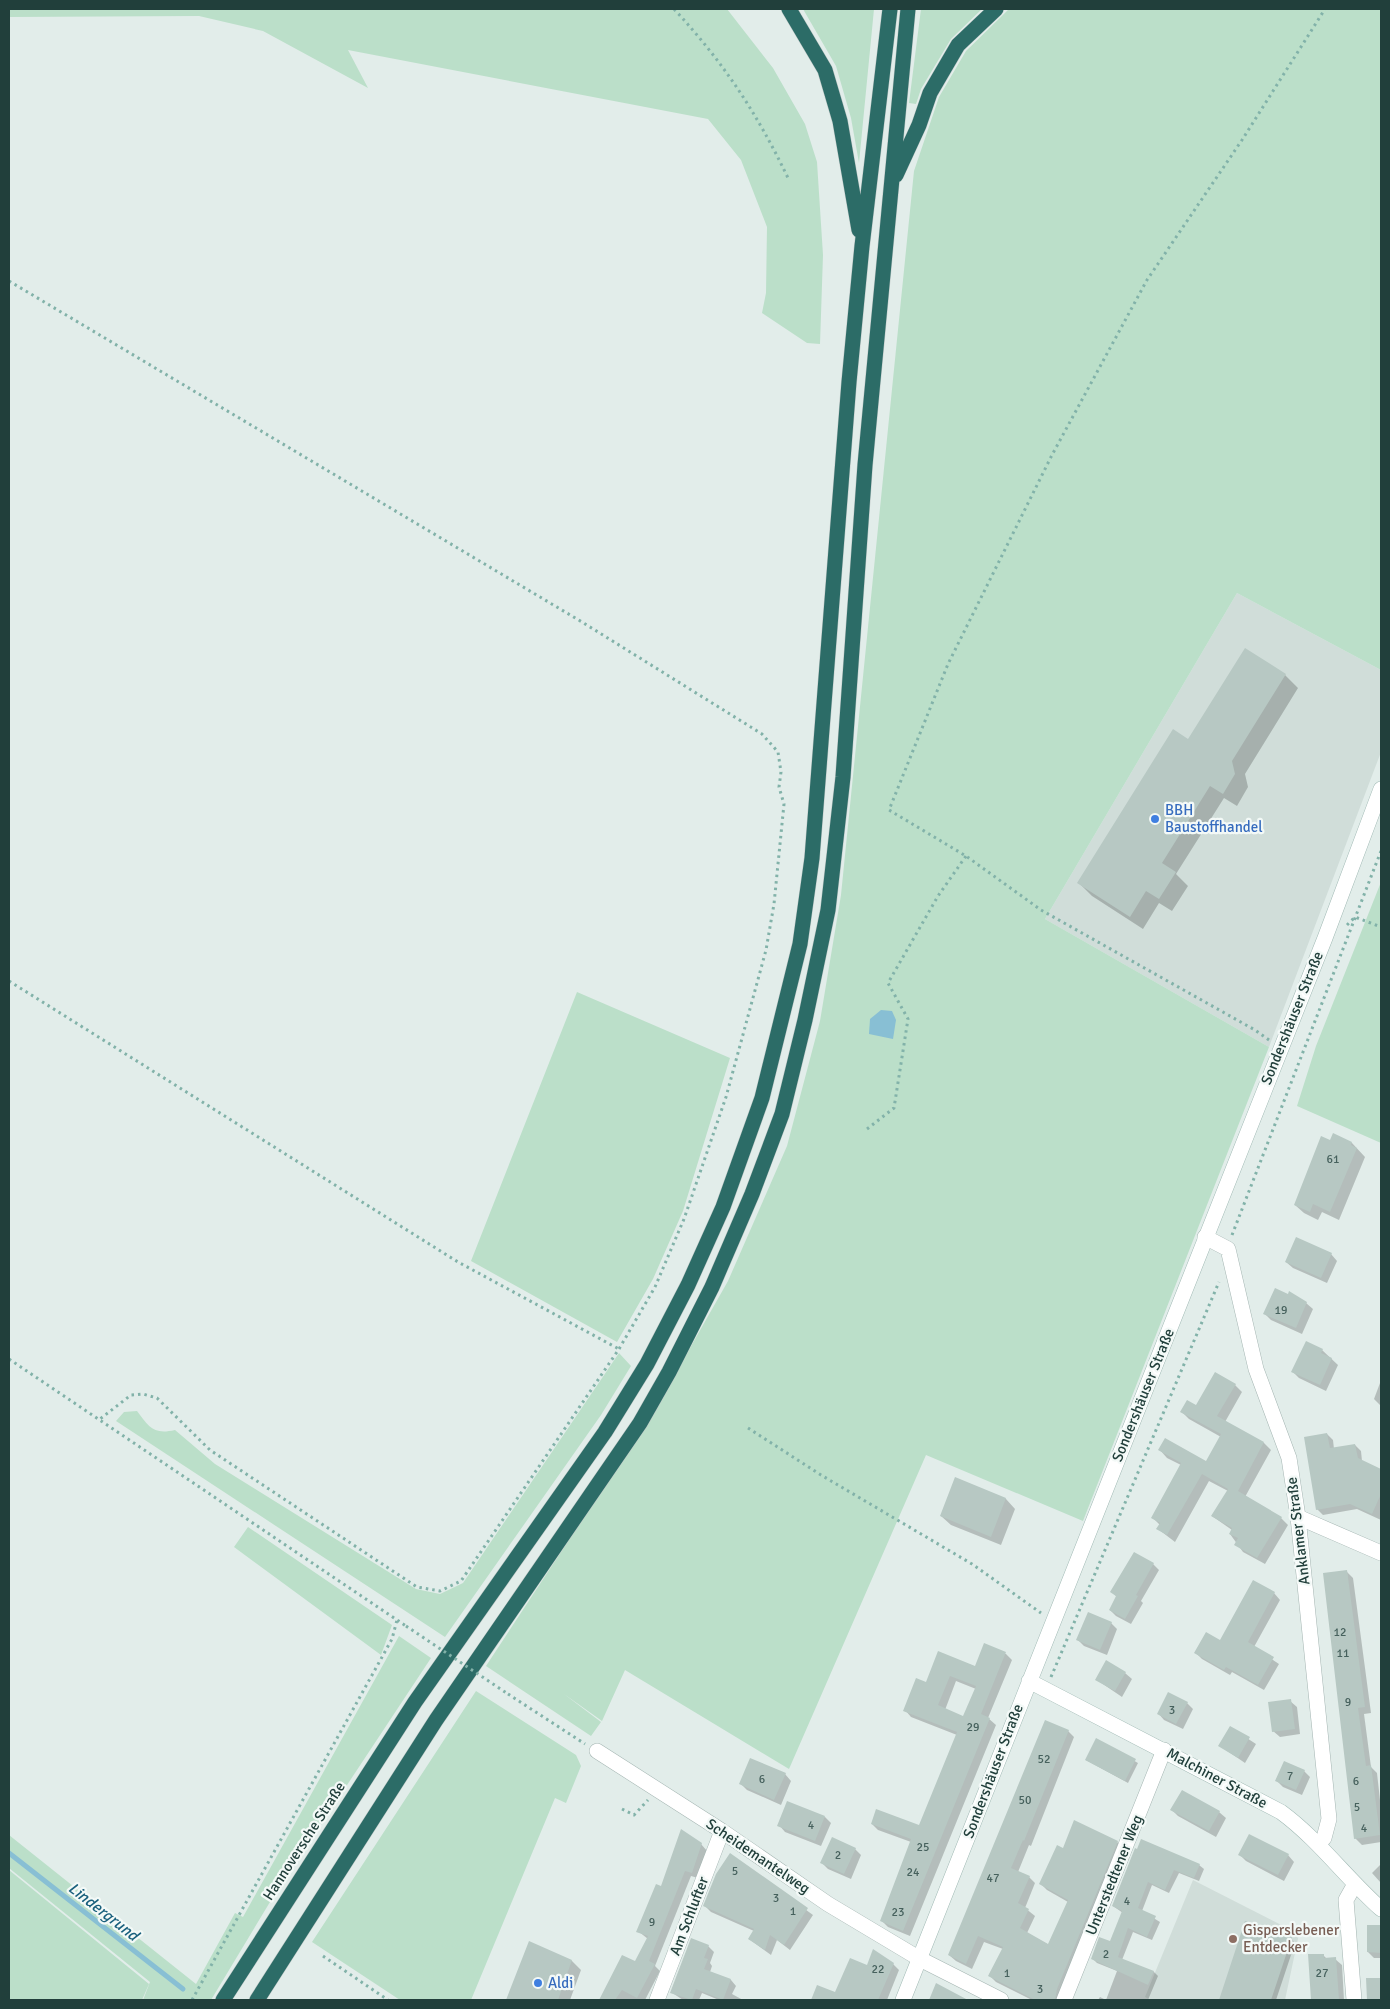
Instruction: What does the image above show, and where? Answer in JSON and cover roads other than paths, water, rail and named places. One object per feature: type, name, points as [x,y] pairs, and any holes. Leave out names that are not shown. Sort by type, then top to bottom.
[{"type":"highway","points":[[790,9],[825,70],[840,121],[862,246]]},
{"type":"highway","points":[[862,246],[890,9]]},
{"type":"highway","points":[[257,2000],[436,1720],[640,1423],[669,1372],[712,1287],[782,1114],[806,1020],[828,910],[843,777],[865,465],[908,9]]},
{"type":"highway","points":[[892,184],[920,125],[930,93],[958,45],[996,9]]},
{"type":"highway","name":"Hannoversche Straße","points":[[223,2000],[415,1702],[605,1432],[647,1364],[688,1285],[711,1233],[762,1098],[800,944],[812,858],[862,246]]},
{"type":"street","name":"Sondershäuser Straße","points":[[903,2000],[1325,938],[1381,789]]},
{"type":"street","name":"Anklamer Straße","points":[[1205,1237],[1228,1249],[1256,1368],[1289,1458],[1298,1517],[1329,1819],[1324,1838],[1318,1844]]},
{"type":"street","points":[[1298,1517],[1381,1553]]},
{"type":"street","name":"Malchiner Straße","points":[[1029,1681],[1281,1812],[1305,1829],[1355,1884],[1381,1909]]},
{"type":"street","name":"Unterstedtener Weg","points":[[1064,2000],[1164,1750]]},
{"type":"street","name":"Scheidemantelweg","points":[[597,1752],[722,1831],[828,1904],[920,1959],[1000,2000]]},
{"type":"street","name":"Am Schlufter","points":[[657,2000],[722,1831]]},
{"type":"street","points":[[1354,2000],[1346,1900],[1355,1884]]},
{"type":"water","points":[[881,1010],[892,1011],[896,1020],[893,1039],[869,1034],[870,1019]]},
{"type":"waterway","name":"Lindergrund","points":[[9,1853],[183,1989]]},
{"type":"place","name":"BBH Baustoffhandel","points":[[1155,819]]},
{"type":"place","name":"Gisperslebener Entdecker","points":[[1233,1939]]},
{"type":"place","name":"Aldi","points":[[538,1983]]}]
